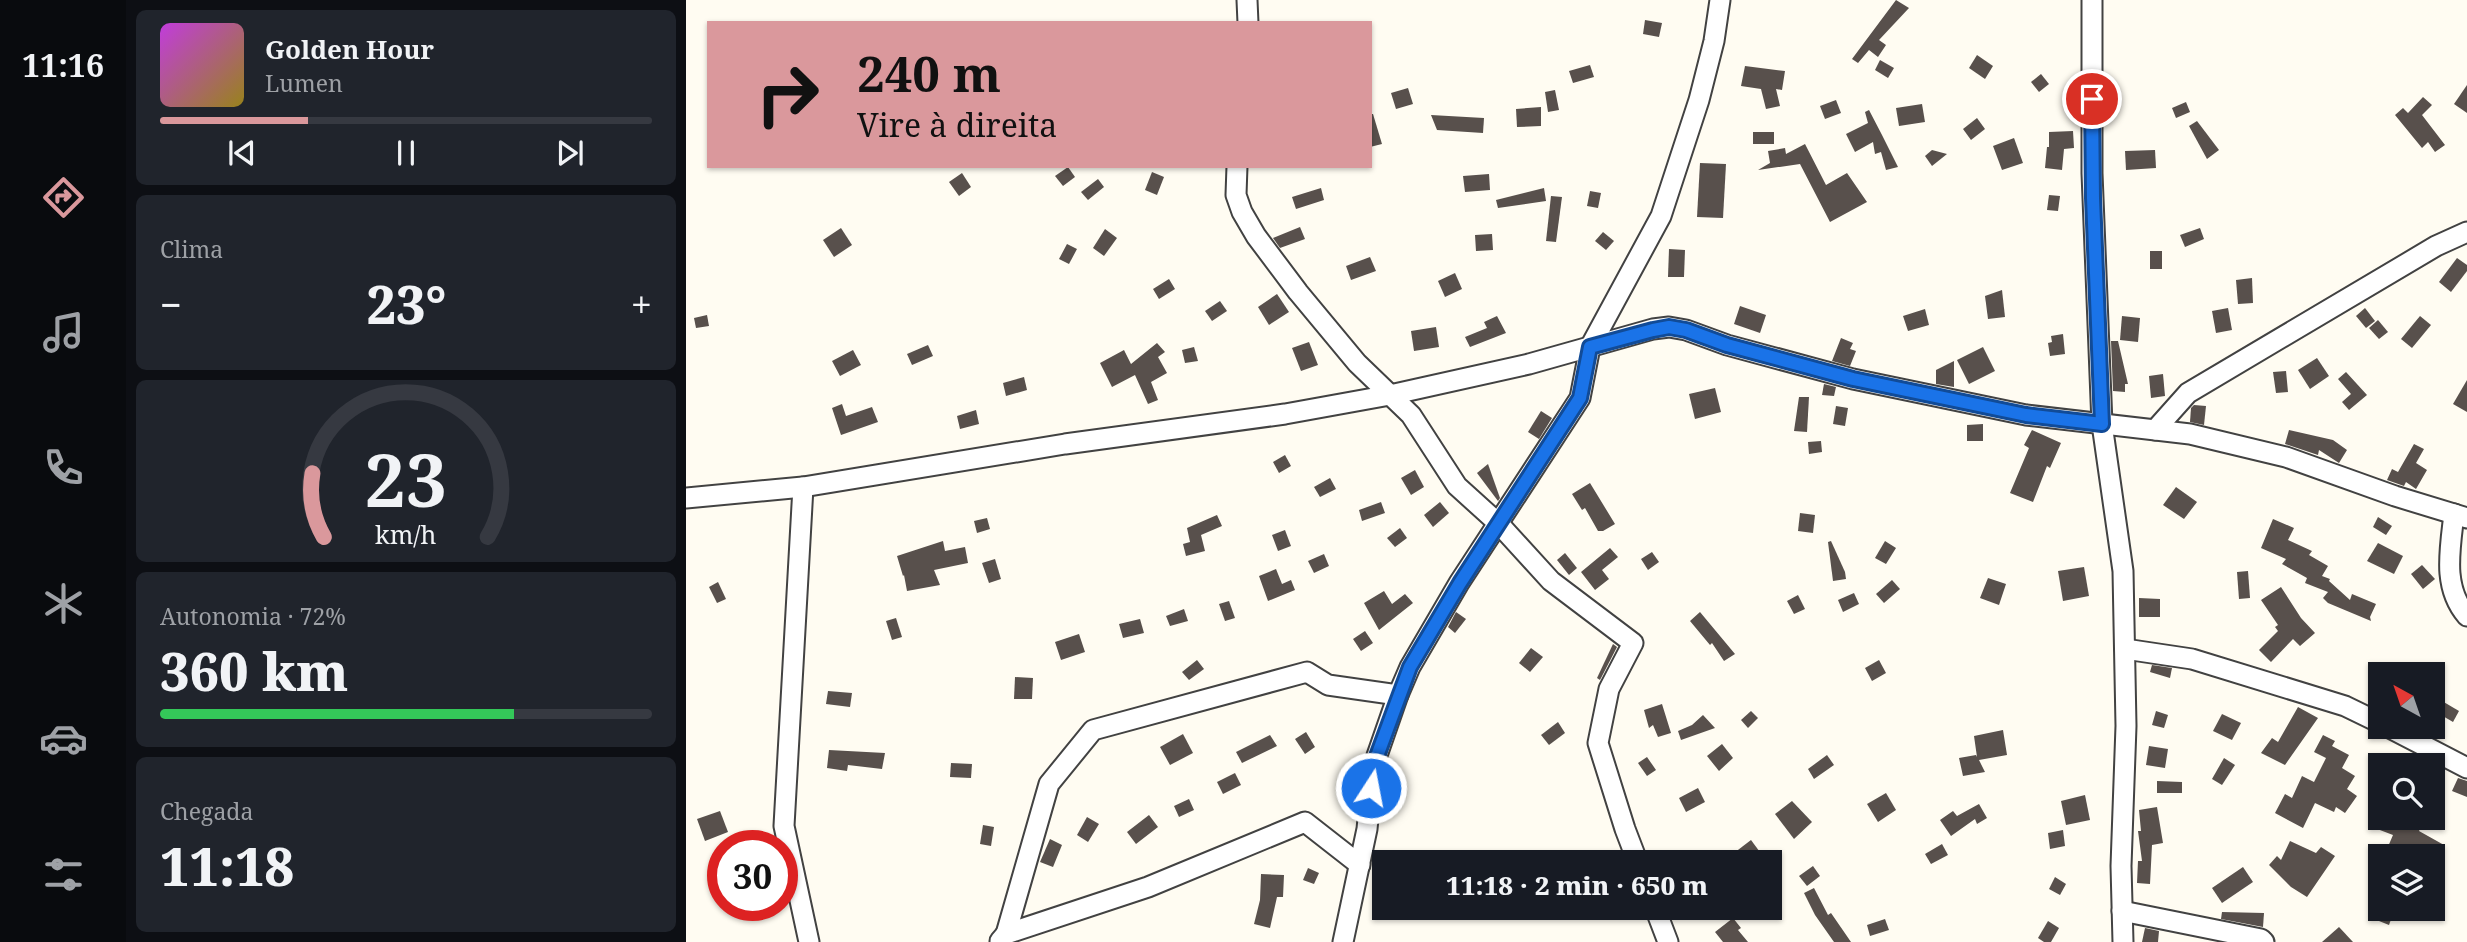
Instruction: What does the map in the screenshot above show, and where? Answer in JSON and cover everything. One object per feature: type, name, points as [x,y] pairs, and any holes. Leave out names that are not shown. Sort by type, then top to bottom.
[{"type":"street","points":[[1247,0],[1248,21]]},
{"type":"street","points":[[1343,942],[1367,829],[1373,767],[1398,695],[1410,667],[1460,583],[1580,398],[1590,347],[1661,216],[1699,100],[1714,41],[1720,0]]},
{"type":"street","points":[[2092,0],[2092,173],[2102,424],[2123,571],[2126,726],[2121,866],[2123,942]]},
{"type":"street","points":[[1237,168],[1236,195],[1256,236],[1357,363],[1410,415],[1457,486],[1499,524],[1551,581],[1633,643],[1609,689],[1598,743],[1633,850]]},
{"type":"street","points":[[2155,430],[2188,393],[2436,246],[2467,232]]},
{"type":"street","points":[[686,498],[803,487],[1065,444],[1285,414],[1390,395],[1529,364],[1669,327],[1853,379],[2026,415],[2190,435],[2286,457],[2460,516],[2449,569],[2456,604],[2467,617]]},
{"type":"street","points":[[803,487],[783,826],[809,942]]},
{"type":"street","points":[[2124,649],[2192,659],[2345,706],[2368,717]]},
{"type":"street","points":[[1002,938],[1049,784],[1093,730],[1307,672],[1328,685],[1398,695]]},
{"type":"street","points":[[2411,739],[2467,768]]},
{"type":"street","points":[[1002,938],[1148,887],[1305,822],[1360,865]]},
{"type":"street","points":[[2122,911],[2261,939],[2264,942]]},
{"type":"street","points":[[1660,920],[1668,942]]},
{"type":"building","points":[[1896,0],[1909,8],[1879,40],[1886,45],[1878,57],[1869,50],[1858,63],[1852,59]]},
{"type":"building","points":[[1645,20],[1662,23],[1659,37],[1643,34]]},
{"type":"building","points":[[1977,55],[1993,66],[1985,79],[1969,68]]},
{"type":"building","points":[[1880,60],[1894,68],[1888,78],[1875,70]]},
{"type":"building","points":[[1590,65],[1594,77],[1573,83],[1569,71]]},
{"type":"building","points":[[1745,66],[1785,71],[1782,90],[1776,89],[1780,106],[1766,109],[1761,89],[1741,86]]},
{"type":"building","points":[[2041,74],[2049,84],[2039,92],[2031,82]]},
{"type":"building","points":[[2467,85],[2467,113],[2454,104]]},
{"type":"building","points":[[1408,88],[1413,104],[1396,109],[1391,93]]},
{"type":"building","points":[[1555,90],[1559,110],[1548,112],[1545,92]]},
{"type":"building","points":[[2423,97],[2432,105],[2422,115],[2445,145],[2435,152],[2428,142],[2422,148],[2395,115],[2403,108],[2408,113]]},
{"type":"building","points":[[1836,100],[1841,113],[1825,119],[1820,106]]},
{"type":"building","points":[[2186,102],[2190,112],[2176,118],[2172,108]]},
{"type":"building","points":[[1922,104],[1925,122],[1899,126],[1896,108]]},
{"type":"building","points":[[1541,107],[1541,126],[1517,127],[1516,109]]},
{"type":"building","points":[[1869,110],[1898,167],[1886,170],[1881,152],[1875,154],[1873,142],[1855,152],[1846,134],[1868,123],[1865,112]]},
{"type":"building","points":[[1372,114],[1373,114],[1382,144],[1372,146]]},
{"type":"building","points":[[1431,115],[1484,118],[1483,133],[1437,130]]},
{"type":"building","points":[[1977,118],[1985,129],[1971,140],[1963,129]]},
{"type":"building","points":[[2197,121],[2219,150],[2207,159],[2189,126]]},
{"type":"building","points":[[2073,131],[2074,148],[2064,149],[2062,170],[2045,168],[2049,132]]},
{"type":"building","points":[[1753,132],[1774,132],[1774,144],[1753,144]]},
{"type":"building","points":[[2014,138],[2023,163],[2002,170],[1993,146]]},
{"type":"building","points":[[1805,144],[1826,185],[1847,173],[1867,202],[1830,222],[1800,164],[1758,170],[1770,163],[1768,151],[1785,148],[1786,154]]},
{"type":"building","points":[[1932,150],[1947,154],[1932,166],[1925,156]]},
{"type":"building","points":[[2155,150],[2156,168],[2126,170],[2125,151]]},
{"type":"building","points":[[1700,163],[1726,164],[1723,218],[1697,217]]},
{"type":"building","points":[[1069,168],[1075,177],[1063,186],[1055,176]]},
{"type":"building","points":[[1152,172],[1164,177],[1157,195],[1145,190]]},
{"type":"building","points":[[962,173],[971,187],[959,196],[949,182]]},
{"type":"building","points":[[1489,174],[1490,190],[1465,192],[1463,176]]},
{"type":"building","points":[[1098,179],[1104,187],[1088,200],[1081,192]]},
{"type":"building","points":[[1321,188],[1324,200],[1296,209],[1292,197]]},
{"type":"building","points":[[1544,188],[1546,201],[1498,208],[1496,200]]},
{"type":"building","points":[[1590,191],[1601,193],[1598,208],[1587,206]]},
{"type":"building","points":[[2049,195],[2060,196],[2058,211],[2047,210]]},
{"type":"building","points":[[1551,196],[1562,197],[1556,242],[1546,241]]},
{"type":"building","points":[[1300,227],[1305,239],[1280,248],[1273,238]]},
{"type":"building","points":[[841,228],[852,245],[834,257],[823,240]]},
{"type":"building","points":[[2200,228],[2204,239],[2185,247],[2180,235]]},
{"type":"building","points":[[1105,229],[1117,238],[1104,256],[1093,248]]},
{"type":"building","points":[[1603,232],[1614,241],[1606,250],[1595,241]]},
{"type":"building","points":[[1492,234],[1493,250],[1476,251],[1475,235]]},
{"type":"building","points":[[1067,244],[1077,249],[1069,264],[1059,259]]},
{"type":"building","points":[[1669,249],[1685,250],[1684,277],[1668,277]]},
{"type":"building","points":[[2150,251],[2162,251],[2162,269],[2150,269]]},
{"type":"building","points":[[1370,257],[1376,271],[1351,280],[1346,266]]},
{"type":"building","points":[[2457,258],[2467,265],[2467,271],[2451,292],[2439,282]]},
{"type":"building","points":[[1455,273],[1462,289],[1445,297],[1438,281]]},
{"type":"building","points":[[2252,278],[2253,303],[2238,304],[2236,280]]},
{"type":"building","points":[[1169,279],[1175,289],[1159,299],[1153,289]]},
{"type":"building","points":[[2002,290],[2005,317],[1988,319],[1985,296]]},
{"type":"building","points":[[1277,294],[1289,312],[1269,325],[1258,307]]},
{"type":"building","points":[[1220,301],[1227,311],[1212,321],[1205,311]]},
{"type":"building","points":[[1740,306],[1766,315],[1760,333],[1734,324]]},
{"type":"building","points":[[2228,308],[2232,330],[2216,333],[2212,311]]},
{"type":"building","points":[[2365,308],[2375,321],[2366,328],[2356,316]]},
{"type":"building","points":[[1925,309],[1929,325],[1908,331],[1903,316]]},
{"type":"building","points":[[707,315],[709,326],[696,328],[694,318]]},
{"type":"building","points":[[1497,316],[1506,333],[1470,347],[1465,337],[1487,328],[1484,322]]},
{"type":"building","points":[[2122,316],[2140,318],[2138,342],[2120,340]]},
{"type":"building","points":[[2420,316],[2431,325],[2412,348],[2401,339]]},
{"type":"building","points":[[2378,320],[2388,332],[2379,339],[2369,328]]},
{"type":"building","points":[[1436,327],[1439,347],[1414,351],[1411,331]]},
{"type":"building","points":[[2063,334],[2065,354],[2050,356],[2048,343],[2052,342],[2051,336]]},
{"type":"building","points":[[1841,338],[1853,343],[1850,349],[1856,351],[1850,366],[1832,361]]},
{"type":"building","points":[[2111,341],[2118,341],[2128,384],[2125,384],[2125,392],[2113,391]]},
{"type":"building","points":[[1309,342],[1318,365],[1301,371],[1292,348]]},
{"type":"building","points":[[1157,343],[1165,352],[1158,357],[1167,373],[1151,382],[1158,400],[1148,404],[1135,375],[1112,387],[1100,363],[1124,350],[1131,364]]},
{"type":"building","points":[[928,345],[933,356],[912,365],[907,354]]},
{"type":"building","points":[[1194,347],[1198,361],[1185,363],[1182,350]]},
{"type":"building","points":[[1983,347],[1995,371],[1969,384],[1957,360]]},
{"type":"building","points":[[853,350],[861,365],[840,376],[832,361]]},
{"type":"building","points":[[2317,358],[2329,376],[2310,389],[2298,370]]},
{"type":"building","points":[[1954,361],[1954,387],[1936,384],[1936,370]]},
{"type":"building","points":[[2286,371],[2288,392],[2276,393],[2273,372]]},
{"type":"building","points":[[2346,372],[2367,395],[2349,410],[2342,402],[2351,394],[2338,379]]},
{"type":"building","points":[[2163,374],[2165,396],[2151,398],[2149,376]]},
{"type":"building","points":[[1024,377],[1027,390],[1006,396],[1003,383]]},
{"type":"building","points":[[2467,380],[2467,412],[2453,404]]},
{"type":"building","points":[[1824,384],[1836,387],[1834,396],[1822,395]]},
{"type":"building","points":[[1715,388],[1721,412],[1695,419],[1689,394]]},
{"type":"building","points":[[1799,397],[1809,397],[1807,432],[1794,431]]},
{"type":"building","points":[[842,404],[846,416],[872,407],[878,422],[841,435],[832,408]]},
{"type":"building","points":[[2194,405],[2206,406],[2204,425],[2190,422],[2191,408]]},
{"type":"building","points":[[1836,406],[1848,408],[1845,426],[1833,424]]},
{"type":"building","points":[[976,410],[979,424],[960,429],[957,416]]},
{"type":"building","points":[[1541,411],[1552,418],[1539,439],[1528,432]]},
{"type":"building","points":[[1983,424],[1983,441],[1967,441],[1967,425]]},
{"type":"building","points":[[2032,430],[2061,443],[2050,468],[2047,466],[2033,502],[2010,493],[2029,448],[2024,445]]},
{"type":"building","points":[[2289,430],[2333,440],[2347,450],[2339,463],[2319,450],[2318,455],[2285,444]]},
{"type":"building","points":[[1821,441],[1822,452],[1809,454],[1808,442]]},
{"type":"building","points":[[2414,444],[2424,449],[2416,463],[2427,470],[2416,489],[2406,482],[2404,486],[2387,480],[2392,469],[2398,472]]},
{"type":"building","points":[[1285,455],[1291,466],[1279,473],[1273,462]]},
{"type":"building","points":[[1488,464],[1500,498],[1498,501],[1477,473]]},
{"type":"building","points":[[1415,470],[1424,487],[1411,495],[1401,478]]},
{"type":"building","points":[[1330,478],[1336,489],[1320,497],[1314,487]]},
{"type":"building","points":[[1590,483],[1615,524],[1603,531],[1598,531],[1585,508],[1582,510],[1572,494]]},
{"type":"building","points":[[2176,487],[2197,502],[2184,519],[2163,505]]},
{"type":"building","points":[[1381,502],[1385,513],[1362,521],[1359,510]]},
{"type":"building","points":[[1440,502],[1449,513],[1433,527],[1424,515]]},
{"type":"building","points":[[1800,513],[1815,515],[1813,533],[1798,531]]},
{"type":"building","points":[[1217,515],[1222,526],[1201,535],[1205,551],[1186,556],[1183,544],[1190,542],[1187,528]]},
{"type":"building","points":[[2378,517],[2392,526],[2386,535],[2373,527]]},
{"type":"building","points":[[987,518],[990,529],[977,533],[974,521]]},
{"type":"building","points":[[2273,519],[2294,528],[2288,540],[2312,551],[2309,555],[2328,566],[2322,576],[2330,579],[2329,581],[2350,600],[2352,594],[2376,604],[2371,621],[2328,603],[2323,598],[2328,592],[2305,583],[2307,578],[2282,564],[2286,559],[2261,548]]},
{"type":"building","points":[[1400,528],[1407,538],[1395,547],[1387,538]]},
{"type":"building","points":[[1285,530],[1291,546],[1278,551],[1272,535]]},
{"type":"building","points":[[943,541],[945,551],[965,547],[968,563],[934,570],[940,585],[907,591],[897,556]]},
{"type":"building","points":[[1831,541],[1846,579],[1833,581],[1828,542]]},
{"type":"building","points":[[1885,541],[1896,548],[1886,564],[1875,558]]},
{"type":"building","points":[[2378,543],[2403,556],[2394,574],[2367,561]]},
{"type":"building","points":[[1610,548],[1618,557],[1602,570],[1609,579],[1595,590],[1581,572]]},
{"type":"building","points":[[1652,552],[1659,562],[1648,570],[1641,559]]},
{"type":"building","points":[[1565,553],[1577,568],[1569,575],[1557,560]]},
{"type":"building","points":[[1324,554],[1329,566],[1314,573],[1308,561]]},
{"type":"building","points":[[995,559],[1001,579],[989,583],[982,563]]},
{"type":"building","points":[[2422,565],[2435,579],[2423,589],[2411,574]]},
{"type":"building","points":[[2084,567],[2089,596],[2063,601],[2058,571]]},
{"type":"building","points":[[1276,569],[1282,584],[1291,580],[1295,590],[1268,601],[1259,576]]},
{"type":"building","points":[[2248,571],[2250,598],[2239,599],[2237,572]]},
{"type":"building","points":[[1988,578],[2006,584],[1999,605],[1980,598]]},
{"type":"building","points":[[1892,580],[1900,589],[1884,603],[1876,594]]},
{"type":"building","points":[[718,582],[726,599],[717,603],[709,587]]},
{"type":"building","points":[[2281,587],[2301,618],[2315,633],[2300,646],[2293,639],[2271,662],[2259,650],[2278,631],[2275,627],[2278,625],[2261,600]]},
{"type":"building","points":[[1384,591],[1392,604],[1405,594],[1413,603],[1379,630],[1364,603]]},
{"type":"building","points":[[1854,593],[1859,604],[1843,612],[1838,600]]},
{"type":"building","points":[[1798,595],[1805,609],[1794,614],[1787,601]]},
{"type":"building","points":[[2139,598],[2160,599],[2160,617],[2139,617]]},
{"type":"building","points":[[1229,601],[1235,618],[1225,621],[1219,604]]},
{"type":"building","points":[[1184,609],[1188,621],[1170,626],[1166,616]]},
{"type":"building","points":[[1456,612],[1466,619],[1455,633],[1448,627]]},
{"type":"building","points":[[1700,612],[1735,654],[1724,661],[1712,643],[1710,645],[1690,621]]},
{"type":"building","points":[[896,618],[902,637],[892,640],[886,621]]},
{"type":"building","points":[[1140,619],[1144,633],[1123,638],[1119,624]]},
{"type":"building","points":[[1365,631],[1373,643],[1361,651],[1353,639]]},
{"type":"building","points":[[1079,634],[1085,652],[1061,660],[1055,642]]},
{"type":"building","points":[[1613,644],[1617,647],[1600,680],[1597,678]]},
{"type":"building","points":[[1531,648],[1543,657],[1530,672],[1519,663]]},
{"type":"building","points":[[1197,660],[1204,669],[1189,680],[1182,672]]},
{"type":"building","points":[[1879,660],[1886,673],[1872,681],[1865,668]]},
{"type":"building","points":[[2152,665],[2172,668],[2170,678],[2150,672]]},
{"type":"building","points":[[1015,677],[1033,678],[1032,699],[1014,699]]},
{"type":"building","points":[[828,691],[852,693],[850,707],[826,704]]},
{"type":"building","points":[[2445,703],[2459,711],[2453,722],[2445,717]]},
{"type":"building","points":[[1662,704],[1671,733],[1658,737],[1653,725],[1649,728],[1644,710]]},
{"type":"building","points":[[2298,707],[2318,718],[2285,765],[2261,753],[2272,738],[2278,742]]},
{"type":"building","points":[[1751,711],[1758,718],[1748,728],[1741,720]]},
{"type":"building","points":[[2156,711],[2168,715],[2164,728],[2152,725]]},
{"type":"building","points":[[2222,714],[2241,723],[2232,740],[2213,731]]},
{"type":"building","points":[[1703,715],[1715,728],[1681,740],[1678,731],[1692,725]]},
{"type":"building","points":[[1558,722],[1565,733],[1549,745],[1541,735]]},
{"type":"building","points":[[2003,730],[2007,755],[1979,760],[1985,772],[1963,776],[1959,758],[1977,757],[1974,736]]},
{"type":"building","points":[[1306,732],[1315,747],[1305,754],[1295,739]]},
{"type":"building","points":[[1183,734],[1193,753],[1170,765],[1160,747]]},
{"type":"building","points":[[1270,735],[1277,746],[1242,763],[1236,752]]},
{"type":"building","points":[[2323,735],[2335,741],[2332,746],[2349,755],[2342,768],[2355,776],[2347,789],[2357,796],[2345,813],[2336,807],[2334,812],[2315,803],[2303,828],[2275,813],[2285,794],[2292,798],[2302,776],[2314,782],[2326,758],[2314,752]]},
{"type":"building","points":[[1722,744],[1733,758],[1719,771],[1707,756]]},
{"type":"building","points":[[2149,746],[2168,749],[2165,768],[2146,765]]},
{"type":"building","points":[[829,750],[885,753],[882,769],[848,765],[847,771],[827,768]]},
{"type":"building","points":[[1827,755],[1834,765],[1814,779],[1808,769]]},
{"type":"building","points":[[1647,757],[1656,770],[1647,776],[1638,763]]},
{"type":"building","points":[[2224,758],[2235,765],[2222,785],[2212,779]]},
{"type":"building","points":[[951,763],[972,764],[971,778],[950,777]]},
{"type":"building","points":[[1235,773],[1241,785],[1223,794],[1217,782]]},
{"type":"building","points":[[2458,778],[2467,781],[2467,797],[2452,791]]},
{"type":"building","points":[[2157,781],[2182,782],[2182,793],[2157,793]]},
{"type":"building","points":[[1698,788],[1705,802],[1686,812],[1679,798]]},
{"type":"building","points":[[1886,793],[1896,810],[1878,822],[1867,804]]},
{"type":"building","points":[[2085,795],[2090,820],[2066,825],[2061,801]]},
{"type":"building","points":[[1189,799],[1194,810],[1179,817],[1174,806]]},
{"type":"building","points":[[1792,801],[1812,822],[1794,839],[1775,814]]},
{"type":"building","points":[[1979,804],[1987,818],[1977,824],[1975,819],[1951,836],[1940,820],[1953,811],[1957,816]]},
{"type":"building","points":[[2157,807],[2163,843],[2152,845],[2150,884],[2137,883],[2138,861],[2142,861],[2138,831],[2141,831],[2139,810]]},
{"type":"building","points":[[720,811],[727,830],[707,830],[705,841],[697,819]]},
{"type":"building","points":[[1149,815],[1158,827],[1136,844],[1127,832]]},
{"type":"building","points":[[1087,817],[1099,824],[1088,842],[1077,835]]},
{"type":"building","points":[[983,825],[994,827],[991,846],[980,844]]},
{"type":"building","points":[[2063,830],[2065,846],[2050,849],[2048,833]]},
{"type":"building","points":[[2380,830],[2420,830],[2442,844],[2389,844],[2393,835]]},
{"type":"building","points":[[1050,839],[1062,845],[1053,867],[1040,862]]},
{"type":"building","points":[[1751,840],[1758,850],[1738,850]]},
{"type":"building","points":[[2290,841],[2316,853],[2321,847],[2335,856],[2307,897],[2291,887],[2269,865],[2277,856],[2281,860]]},
{"type":"building","points":[[1942,844],[1948,855],[1931,864],[1925,854]]},
{"type":"building","points":[[1813,866],[1820,876],[1807,886],[1799,876]]},
{"type":"building","points":[[2243,867],[2253,882],[2222,903],[2212,888]]},
{"type":"building","points":[[1308,868],[1319,873],[1314,884],[1303,880]]},
{"type":"building","points":[[1261,874],[1284,875],[1283,897],[1277,897],[1270,928],[1254,924],[1260,900]]},
{"type":"building","points":[[2055,877],[2066,884],[2060,895],[2049,889]]},
{"type":"building","points":[[1814,888],[1828,915],[1831,913],[1851,942],[1834,942],[1815,915],[1804,893]]},
{"type":"building","points":[[2222,912],[2264,913],[2263,927],[2221,919]]},
{"type":"building","points":[[1885,919],[1889,930],[1870,936],[1867,925]]},
{"type":"building","points":[[1730,920],[1735,920],[1741,928],[1738,930],[1748,942],[1723,942],[1715,932]]},
{"type":"building","points":[[2048,921],[2059,928],[2051,942],[2044,942],[2038,938]]},
{"type":"building","points":[[2339,927],[2353,942],[2322,942]]},
{"type":"building","points":[[2145,928],[2159,931],[2158,942],[2142,942]]},
{"type":"route","points":[[1371,788],[1373,767],[1410,667],[1460,583],[1580,398],[1590,347],[1669,327],[1853,379],[2026,415],[2102,424],[2092,173],[2092,99]]}]
